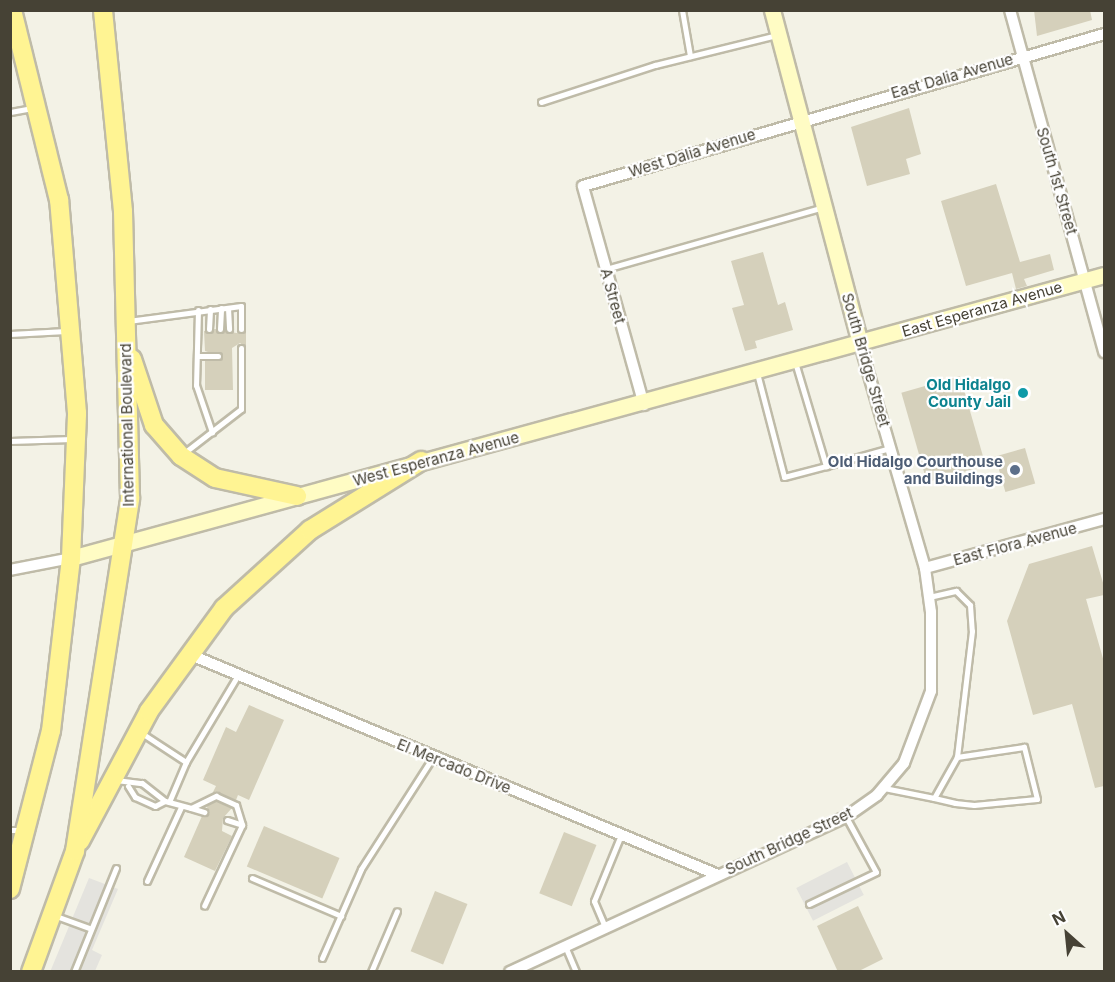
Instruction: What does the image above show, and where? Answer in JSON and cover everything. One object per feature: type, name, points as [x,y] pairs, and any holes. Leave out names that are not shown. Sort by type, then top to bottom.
[{"type":"main road","points":[[10,889],[19,830],[51,731],[71,558],[76,439],[72,331],[59,200],[40,107],[12,10]]},
{"type":"main road","name":"International Boulevard","points":[[31,972],[54,915],[75,851],[125,544],[130,498],[126,329],[116,99],[103,10]]},
{"type":"main road","points":[[126,329],[154,425],[181,456],[214,478],[297,496]]},
{"type":"main road","points":[[75,851],[121,783],[139,731],[224,608],[310,530],[421,461]]},
{"type":"street","name":"South Bridge Street","points":[[510,972],[846,817],[883,788],[904,763],[931,691],[929,597],[925,568],[860,344],[772,10]]},
{"type":"street","name":"South 1st Street","points":[[1010,10],[1104,352]]},
{"type":"street","name":"East Dalia Avenue","points":[[800,120],[1104,34]]},
{"type":"street","name":"West Dalia Avenue","points":[[583,186],[800,120]]},
{"type":"street","name":"A Street","points":[[583,186],[644,405]]},
{"type":"street","name":"East Esperanza Avenue","points":[[860,344],[1104,275]]},
{"type":"street","name":"West Esperanza Avenue","points":[[10,570],[125,544],[421,461],[644,405],[860,344]]},
{"type":"street","name":"East Flora Avenue","points":[[925,568],[1104,519]]},
{"type":"street","name":"El Mercado Drive","points":[[190,655],[718,875]]},
{"type":"lane","points":[[682,10],[690,56]]},
{"type":"lane","points":[[541,102],[690,56],[779,35]]},
{"type":"lane","points":[[10,112],[40,107]]},
{"type":"lane","points":[[606,269],[824,207]]},
{"type":"lane","points":[[126,329],[198,310],[241,306],[241,329]]},
{"type":"lane","points":[[220,329],[221,308]]},
{"type":"lane","points":[[228,308],[229,329]]},
{"type":"lane","points":[[209,329],[210,309]]},
{"type":"lane","points":[[198,310],[196,385],[212,432]]},
{"type":"lane","points":[[10,334],[72,331]]},
{"type":"lane","points":[[209,347],[209,356]]},
{"type":"lane","points":[[181,456],[241,409],[241,348]]},
{"type":"lane","points":[[197,356],[218,356]]},
{"type":"lane","points":[[232,356],[241,357]]},
{"type":"lane","points":[[795,362],[826,466]]},
{"type":"lane","points":[[757,373],[784,477],[890,448]]},
{"type":"lane","points":[[10,441],[76,439]]},
{"type":"lane","points":[[929,597],[956,591],[970,605],[972,631],[957,757],[934,798]]},
{"type":"lane","points":[[121,783],[135,797],[155,806],[167,802],[186,762],[238,675]]},
{"type":"lane","points":[[139,731],[186,762]]},
{"type":"lane","points":[[883,788],[934,798],[1001,805],[1037,799],[1024,747],[957,757]]},
{"type":"lane","points":[[322,958],[361,870],[433,757]]},
{"type":"lane","points":[[121,783],[142,783],[167,802],[204,812]]},
{"type":"lane","points":[[191,808],[216,796],[236,805],[242,825],[204,906]]},
{"type":"lane","points":[[147,881],[181,807]]},
{"type":"lane","points":[[809,904],[876,872],[846,817]]},
{"type":"lane","points":[[227,820],[242,825]]},
{"type":"lane","points":[[605,927],[594,901],[621,835]]},
{"type":"lane","points":[[74,972],[116,868]]},
{"type":"lane","points":[[252,878],[340,916]]},
{"type":"lane","points":[[371,972],[397,910]]},
{"type":"lane","points":[[54,915],[91,929]]},
{"type":"lane","points":[[565,946],[576,972]]},
{"type":"shaded area","points":[[847,862],[864,895],[813,921],[796,888]]},
{"type":"shaded area","points":[[89,878],[118,889],[92,950],[102,955],[95,971],[50,972]]},
{"type":"building","points":[[1034,10],[1090,10],[1092,20],[1037,36]]},
{"type":"building","points":[[909,108],[921,154],[906,159],[910,174],[867,186],[851,127]]},
{"type":"building","points":[[996,184],[1020,262],[1050,254],[1054,270],[1024,279],[1027,286],[1016,289],[1012,273],[966,286],[941,201]]},
{"type":"building","points":[[763,252],[778,305],[785,302],[793,330],[755,341],[757,348],[745,351],[732,308],[744,305],[731,261]]},
{"type":"building","points":[[215,329],[242,334],[246,329],[246,348],[240,343],[232,348],[233,390],[205,390],[205,361],[223,357],[205,351],[204,331]]},
{"type":"building","points":[[960,376],[986,465],[927,482],[901,393]]},
{"type":"building","name":"Old Hidalgo Courthouse and Buildings","points":[[1025,448],[1035,484],[1005,492],[995,457]]},
{"type":"building","points":[[1092,546],[1104,586],[1104,595],[1086,599],[1104,662],[1104,786],[1095,788],[1072,704],[1033,715],[1007,621],[1029,564]]},
{"type":"building","points":[[249,705],[284,720],[249,800],[238,795],[236,800],[213,792],[216,786],[203,780],[226,727],[236,732]]},
{"type":"building","points":[[216,801],[232,808],[223,818],[222,831],[232,836],[215,871],[184,857],[202,816],[208,814],[207,806]]},
{"type":"building","points":[[264,826],[339,858],[322,899],[247,867]]},
{"type":"building","points":[[564,832],[596,845],[572,906],[539,893]]},
{"type":"building","points":[[435,891],[467,904],[443,964],[411,951]]},
{"type":"building","points":[[858,906],[883,959],[857,972],[838,972],[817,926]]},
{"type":"place","name":"Old Hidalgo County Jail","points":[[1023,393]]},
{"type":"place","name":"Old Hidalgo Courthouse and Buildings","points":[[1015,470]]}]
